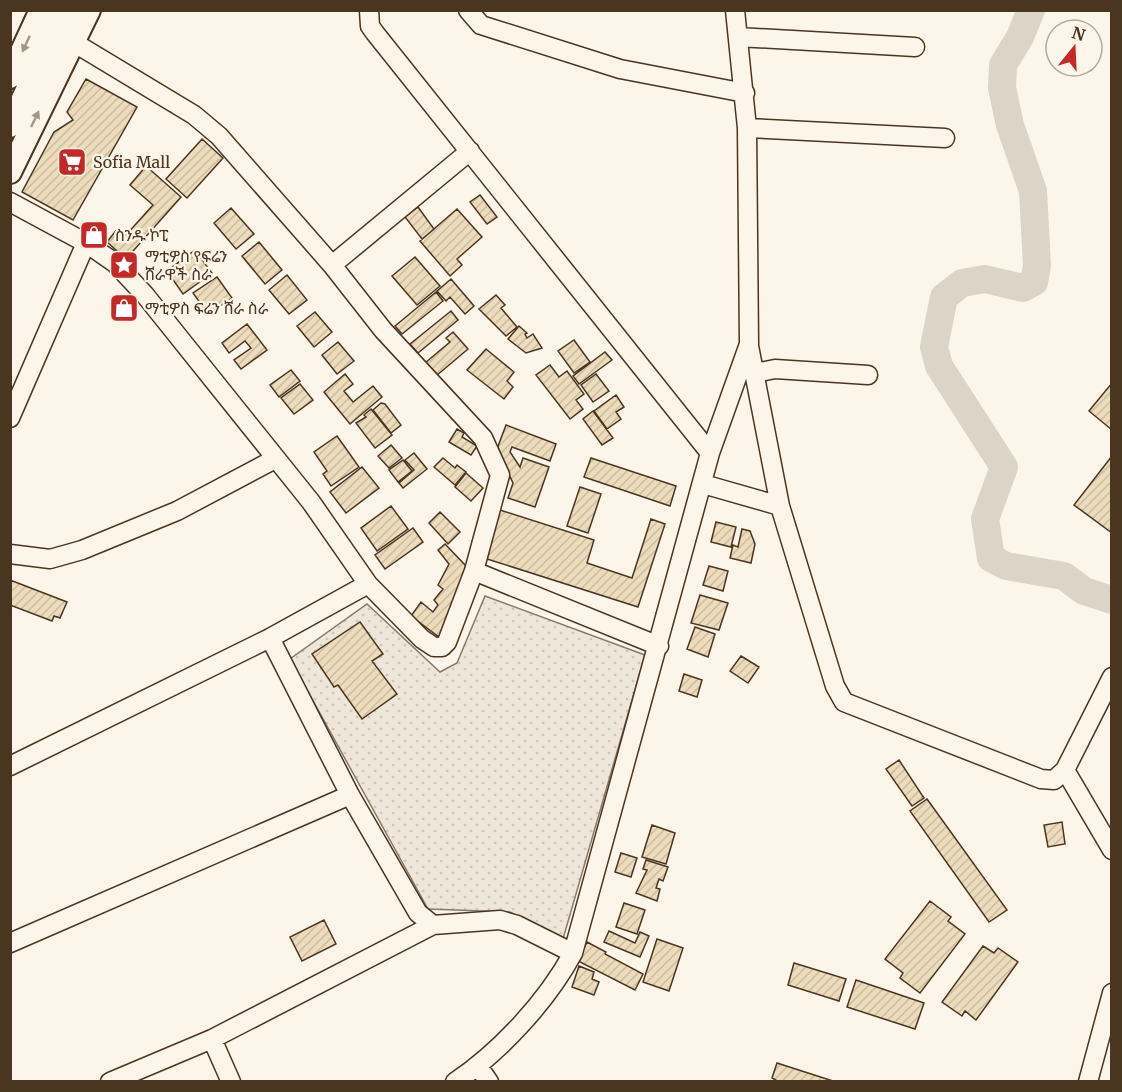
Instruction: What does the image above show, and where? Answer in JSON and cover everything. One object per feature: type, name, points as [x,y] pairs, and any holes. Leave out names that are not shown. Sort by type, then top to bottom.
[{"type":"main road","points":[[10,77],[41,10]]},
{"type":"main road","points":[[10,126],[65,10]]},
{"type":"main road","points":[[10,172],[89,10]]},
{"type":"street","points":[[369,10],[370,26],[710,453]]},
{"type":"street","points":[[468,10],[481,25],[620,69],[745,93]]},
{"type":"street","points":[[735,10],[747,128],[749,344],[780,507],[835,686],[844,702],[1041,779],[1054,780],[1065,770],[1112,677]]},
{"type":"street","points":[[738,37],[915,47]]},
{"type":"street","points":[[10,202],[86,243],[115,264],[145,295],[311,502],[368,584],[422,639],[434,646],[442,647],[447,642],[474,571],[498,488],[500,475],[493,455],[483,438],[383,330],[332,265],[219,136],[194,115],[73,42]]},
{"type":"street","points":[[747,128],[945,138]]},
{"type":"street","points":[[332,265],[470,151]]},
{"type":"street","points":[[10,418],[86,243]]},
{"type":"street","points":[[455,1082],[478,1066],[543,999],[573,953],[631,736],[659,646],[710,453],[749,344]]},
{"type":"street","points":[[755,372],[775,369],[868,375]]},
{"type":"street","points":[[10,554],[50,559],[82,550],[177,511],[275,459]]},
{"type":"street","points":[[703,484],[780,507]]},
{"type":"street","points":[[474,571],[659,646]]},
{"type":"street","points":[[10,766],[270,638],[368,584]]},
{"type":"street","points":[[270,638],[350,795],[401,887],[418,913],[434,925]]},
{"type":"street","points":[[1065,770],[1112,850]]},
{"type":"street","points":[[10,943],[350,795]]},
{"type":"street","points":[[110,1082],[212,1039],[434,925],[500,920],[517,925],[573,953]]},
{"type":"street","points":[[1091,1081],[1112,993]]},
{"type":"street","points":[[212,1039],[231,1082]]},
{"type":"street","points":[[478,1066],[489,1082]]},
{"type":"shaded area","points":[[485,596],[645,655],[563,939],[510,912],[428,909],[290,659],[367,604],[440,672],[457,663]]},
{"type":"building","name":"Sofia Mall","points":[[86,79],[137,107],[73,220],[22,192],[54,132],[73,120],[67,112]]},
{"type":"building","points":[[202,139],[223,158],[187,198],[166,179]]},
{"type":"building","points":[[146,166],[181,197],[126,259],[107,242],[118,228],[126,235],[153,205],[130,185]]},
{"type":"building","points":[[480,195],[497,217],[487,224],[470,202]]},
{"type":"building","points":[[418,207],[434,229],[422,239],[405,217]]},
{"type":"building","points":[[231,208],[254,234],[236,249],[214,223]]},
{"type":"building","points":[[457,209],[482,237],[457,259],[462,265],[450,276],[420,241]]},
{"type":"building","points":[[259,242],[282,270],[265,284],[242,256]]},
{"type":"building","points":[[195,250],[212,273],[183,294],[167,271]]},
{"type":"building","points":[[415,257],[440,286],[417,305],[392,276]]},
{"type":"building","points":[[287,275],[307,300],[289,314],[269,290]]},
{"type":"building","points":[[217,277],[232,298],[208,314],[193,293]]},
{"type":"building","points":[[451,279],[474,306],[465,314],[450,297],[446,301],[437,291]]},
{"type":"building","points":[[436,292],[443,301],[402,334],[395,326]]},
{"type":"building","points":[[496,295],[505,305],[501,308],[517,327],[506,336],[479,309]]},
{"type":"building","points":[[451,311],[458,320],[418,353],[410,344]]},
{"type":"building","points":[[315,312],[332,332],[314,347],[297,326]]},
{"type":"building","points":[[247,324],[267,350],[241,369],[234,360],[251,348],[245,341],[229,353],[222,343]]},
{"type":"building","points":[[519,326],[527,333],[525,334],[527,338],[533,334],[542,348],[526,353],[508,339]]},
{"type":"building","points":[[453,332],[468,349],[436,376],[425,363],[450,342],[446,338]]},
{"type":"building","points":[[574,340],[590,362],[574,373],[558,351]]},
{"type":"building","points":[[338,342],[354,361],[337,374],[322,355]]},
{"type":"building","points":[[486,349],[514,372],[507,381],[513,387],[504,399],[467,370]]},
{"type":"building","points":[[605,352],[612,360],[579,384],[573,376]]},
{"type":"building","points":[[550,365],[559,377],[567,371],[584,394],[576,400],[583,409],[570,419],[536,375]]},
{"type":"building","points":[[291,370],[300,381],[279,397],[270,385]]},
{"type":"building","points":[[345,374],[353,384],[344,391],[353,402],[373,386],[382,397],[350,424],[324,392]]},
{"type":"building","points":[[596,374],[609,391],[593,402],[581,385]]},
{"type":"building","points":[[1112,383],[1112,430],[1089,411]]},
{"type":"building","points":[[300,384],[313,400],[294,414],[281,398]]},
{"type":"building","points":[[616,395],[624,407],[616,412],[621,419],[607,429],[594,411]]},
{"type":"building","points":[[381,403],[385,404],[401,425],[391,433],[373,410]]},
{"type":"building","points":[[371,409],[392,435],[375,448],[356,423],[366,417],[364,415]]},
{"type":"building","points":[[593,411],[613,438],[602,445],[583,419]]},
{"type":"building","points":[[506,425],[556,444],[550,461],[512,447],[510,452],[520,467],[523,458],[549,467],[535,507],[508,498],[513,483],[497,449]]},
{"type":"building","points":[[457,429],[464,433],[462,437],[477,446],[471,455],[449,442]]},
{"type":"building","points":[[337,436],[359,467],[331,486],[323,474],[327,471],[314,452]]},
{"type":"building","points":[[391,445],[402,458],[389,468],[378,456]]},
{"type":"building","points":[[414,453],[427,469],[403,488],[399,483],[414,470],[405,460]]},
{"type":"building","points":[[1112,456],[1112,533],[1074,505]]},
{"type":"building","points":[[443,458],[455,468],[457,465],[466,472],[455,485],[434,467]]},
{"type":"building","points":[[591,458],[676,486],[670,506],[584,477]]},
{"type":"building","points":[[403,460],[412,471],[398,482],[389,470]]},
{"type":"building","points":[[362,467],[379,488],[346,513],[330,492]]},
{"type":"building","points":[[466,473],[483,488],[471,501],[455,487]]},
{"type":"building","points":[[580,487],[601,494],[588,533],[567,526]]},
{"type":"building","points":[[391,506],[408,529],[377,551],[361,528]]},
{"type":"building","points":[[500,510],[594,540],[587,563],[632,578],[651,519],[665,524],[638,607],[484,558]]},
{"type":"building","points":[[440,512],[460,532],[448,544],[429,523]]},
{"type":"building","points":[[716,522],[736,527],[731,547],[711,542]]},
{"type":"building","points":[[413,528],[423,542],[385,569],[375,555]]},
{"type":"building","points":[[742,529],[750,531],[755,544],[751,563],[730,558],[733,545],[738,547]]},
{"type":"building","points":[[445,544],[466,566],[439,637],[411,616],[421,602],[433,612],[438,605],[434,600],[443,589],[438,585],[449,564],[438,550]]},
{"type":"building","points":[[709,566],[728,571],[723,591],[703,585]]},
{"type":"building","points":[[10,580],[67,602],[60,618],[54,616],[52,621],[10,605]]},
{"type":"building","points":[[700,595],[728,603],[719,630],[691,623]]},
{"type":"building","points":[[360,622],[383,654],[372,661],[397,694],[362,719],[338,685],[334,687],[312,654]]},
{"type":"building","points":[[695,627],[715,634],[708,657],[687,649]]},
{"type":"building","points":[[741,656],[759,667],[748,683],[730,671]]},
{"type":"building","points":[[684,674],[702,680],[697,697],[679,691]]},
{"type":"building","points":[[899,760],[924,798],[912,806],[886,769]]},
{"type":"building","points":[[927,799],[1007,910],[989,922],[910,811]]},
{"type":"building","points":[[1062,822],[1065,844],[1048,847],[1044,825]]},
{"type":"building","points":[[652,825],[675,833],[666,864],[642,857]]},
{"type":"building","points":[[621,853],[637,858],[631,877],[615,872]]},
{"type":"building","points":[[646,860],[668,867],[663,881],[659,879],[656,888],[660,889],[657,901],[636,893],[647,870],[643,869]]},
{"type":"building","points":[[930,901],[951,917],[948,921],[965,934],[920,993],[900,978],[903,973],[885,959]]},
{"type":"building","points":[[624,903],[645,910],[637,934],[616,927]]},
{"type":"building","points":[[324,920],[336,944],[302,961],[290,937]]},
{"type":"building","points":[[609,931],[635,943],[640,932],[649,936],[640,957],[604,942]]},
{"type":"building","points":[[657,939],[683,948],[669,991],[643,982]]},
{"type":"building","points":[[587,942],[643,974],[635,990],[578,961]]},
{"type":"building","points":[[983,946],[994,953],[998,948],[1018,962],[976,1020],[965,1011],[962,1016],[942,1002]]},
{"type":"building","points":[[794,963],[846,979],[839,1001],[788,985]]},
{"type":"building","points":[[579,966],[594,972],[592,979],[599,982],[594,995],[572,987]]},
{"type":"building","points":[[856,980],[924,1003],[915,1029],[847,1007]]},
{"type":"building","points":[[777,1063],[836,1082],[779,1082],[772,1078]]},
{"type":"waterway","points":[[1031,10],[1020,37],[1003,65],[1002,88],[1010,125],[1033,191],[1037,266],[1034,282],[1023,288],[985,279],[962,283],[944,297],[934,347],[939,366],[1004,467],[985,519],[991,558],[1006,566],[1064,576],[1084,591],[1112,600]]},
{"type":"place","name":"Sofia Mall","points":[[72,162]]},
{"type":"place","name":"ስንዱ ኮፒ","points":[[94,235]]},
{"type":"place","name":"ማቲዎስ የፍሬን ሸራዋች ስራ","points":[[124,265]]},
{"type":"place","name":"ማቲዎስ ፍሬን ሸራ ስራ","points":[[124,308]]}]
